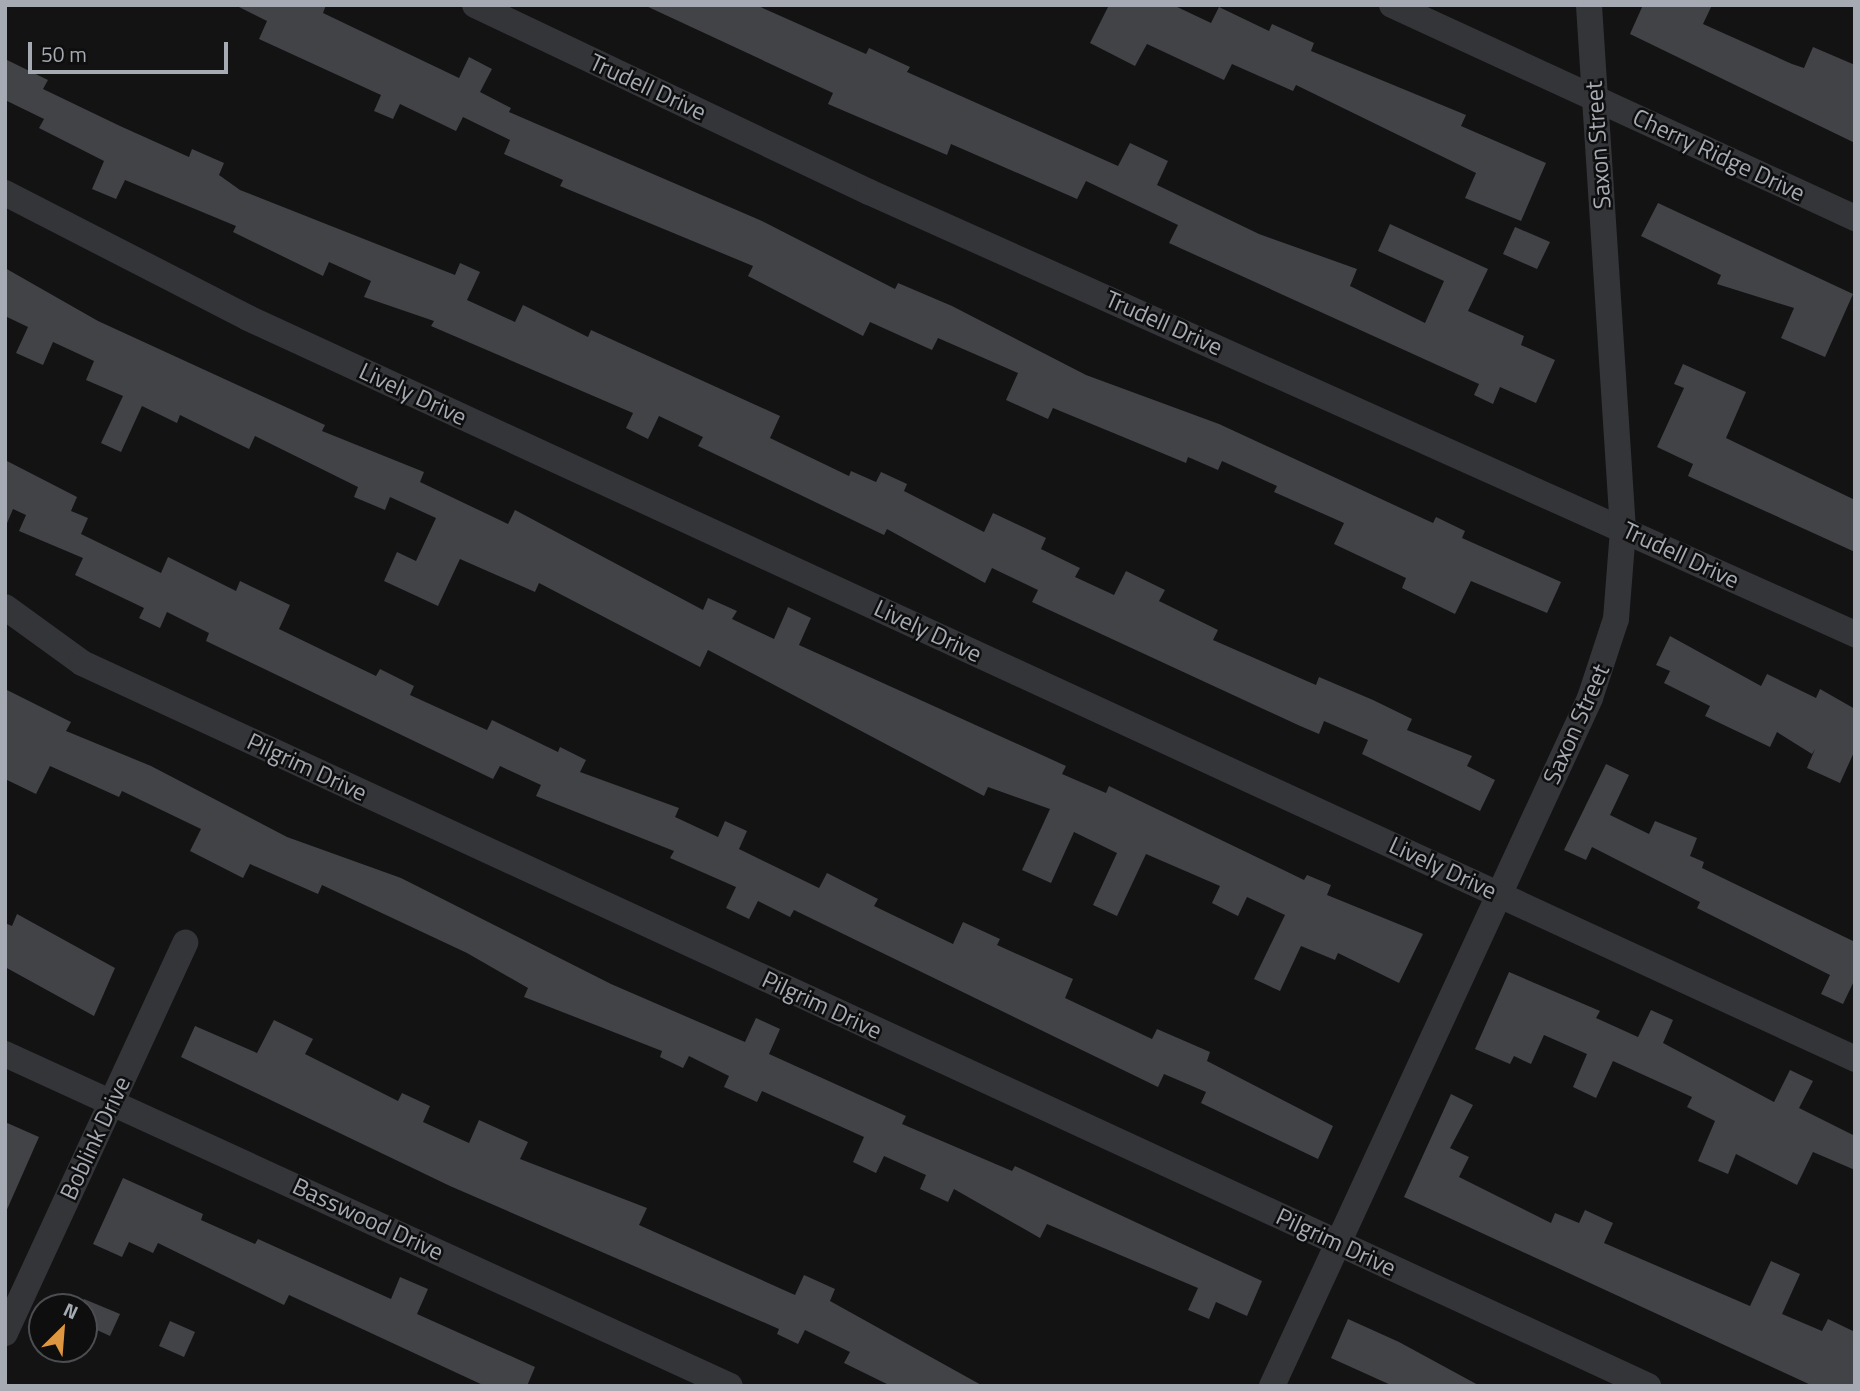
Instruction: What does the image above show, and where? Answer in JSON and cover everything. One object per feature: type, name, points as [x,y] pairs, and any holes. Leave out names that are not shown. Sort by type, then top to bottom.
[{"type":"street","name":"Trudell Drive","points":[[475,5],[869,192],[1855,634]]},
{"type":"street","name":"Cherry Ridge Drive","points":[[1392,5],[1855,218]]},
{"type":"street","name":"Saxon Street","points":[[1272,1386],[1500,895],[1606,654],[1616,619],[1623,530],[1589,5]]},
{"type":"street","name":"Lively Drive","points":[[5,193],[248,318],[1855,1059]]},
{"type":"street","name":"Pilgrim Drive","points":[[5,607],[82,663],[1647,1386]]},
{"type":"street","name":"Boblink Drive","points":[[5,1333],[185,943]]},
{"type":"street","name":"Basswood Drive","points":[[5,1054],[730,1386]]},
{"type":"building","points":[[235,5],[326,5],[323,13],[459,78],[469,57],[492,69],[480,92],[511,108],[509,112],[762,221],[895,289],[898,283],[952,306],[1086,375],[1219,424],[1433,523],[1436,517],[1465,531],[1462,538],[1561,582],[1547,613],[1471,581],[1455,614],[1402,588],[1406,578],[1334,544],[1344,523],[1274,492],[1277,486],[1222,461],[1218,470],[1188,457],[1186,463],[1053,408],[1048,419],[1006,400],[1018,373],[938,338],[932,350],[870,322],[863,336],[748,276],[753,266],[560,186],[563,180],[504,154],[510,140],[463,117],[456,131],[400,104],[393,119],[374,111],[381,95],[259,39],[267,21]]},
{"type":"building","points":[[644,5],[756,5],[866,54],[869,48],[910,67],[907,72],[1118,166],[1130,143],[1168,161],[1157,185],[1259,234],[1357,269],[1350,286],[1425,323],[1444,281],[1378,251],[1390,224],[1488,269],[1468,311],[1524,336],[1521,345],[1555,360],[1536,403],[1500,387],[1493,404],[1474,395],[1479,384],[1169,243],[1178,225],[1086,181],[1077,199],[951,144],[947,155],[828,104],[833,93]]},
{"type":"building","points":[[1109,5],[1173,5],[1211,23],[1219,7],[1269,31],[1272,24],[1314,43],[1311,51],[1466,115],[1461,126],[1546,163],[1521,221],[1465,198],[1476,173],[1296,85],[1293,91],[1232,64],[1224,80],[1147,44],[1135,66],[1090,43]]},
{"type":"building","points":[[1643,5],[1712,5],[1703,24],[1792,64],[1804,68],[1813,47],[1855,65],[1855,143],[1630,34]]},
{"type":"building","points":[[5,59],[48,80],[43,89],[120,126],[189,157],[192,149],[224,163],[219,175],[240,190],[455,275],[460,263],[480,272],[467,300],[515,322],[523,305],[588,337],[591,330],[780,416],[770,438],[849,476],[851,471],[876,482],[881,472],[907,484],[904,491],[984,532],[993,513],[1046,538],[1041,549],[1080,568],[1075,577],[1114,595],[1126,571],[1165,590],[1159,601],[1218,630],[1213,640],[1316,685],[1319,677],[1373,700],[1412,719],[1407,730],[1472,756],[1467,766],[1495,780],[1480,811],[1362,754],[1368,740],[1324,721],[1319,734],[1298,725],[1032,602],[1038,590],[992,568],[985,583],[887,529],[884,535],[698,446],[703,437],[659,416],[648,439],[626,428],[633,413],[431,326],[434,321],[364,297],[371,281],[329,262],[323,276],[233,232],[236,226],[125,180],[116,199],[92,189],[104,161],[39,128],[44,119],[5,100]]},
{"type":"building","points":[[1658,203],[1853,294],[1825,357],[1781,338],[1794,308],[1717,284],[1721,275],[1641,236]]},
{"type":"building","points":[[1515,227],[1550,242],[1537,269],[1503,254]]},
{"type":"building","points":[[5,268],[98,321],[325,425],[322,431],[424,472],[420,482],[508,524],[515,510],[703,610],[708,598],[737,611],[732,619],[774,639],[788,607],[811,618],[799,645],[1066,766],[1062,774],[1106,793],[1109,786],[1304,880],[1307,875],[1331,885],[1327,895],[1423,934],[1399,983],[1338,953],[1335,960],[1301,946],[1280,991],[1254,979],[1285,915],[1247,897],[1238,916],[1212,903],[1220,886],[1146,854],[1117,916],[1093,905],[1117,853],[1074,832],[1051,883],[1022,870],[1050,809],[988,787],[984,796],[708,650],[700,667],[539,583],[535,592],[460,559],[438,606],[384,581],[397,552],[416,561],[436,518],[390,497],[385,510],[354,497],[358,487],[255,436],[249,449],[180,415],[177,423],[142,406],[121,452],[101,443],[123,396],[86,380],[94,361],[53,342],[43,365],[16,353],[28,327],[5,316]]},
{"type":"building","points":[[1683,364],[1746,392],[1726,438],[1855,500],[1855,552],[1688,476],[1693,464],[1657,447],[1684,388],[1674,384]]},
{"type":"building","points":[[5,460],[77,497],[71,511],[88,518],[81,534],[161,573],[168,557],[236,591],[240,581],[290,605],[279,629],[376,676],[380,669],[414,686],[410,695],[487,730],[492,720],[558,752],[560,747],[586,760],[580,772],[679,808],[675,817],[718,837],[725,821],[747,831],[739,849],[819,888],[827,873],[878,899],[874,906],[953,944],[963,922],[1000,939],[997,945],[1073,979],[1065,998],[1152,1039],[1157,1029],[1210,1052],[1207,1061],[1333,1126],[1318,1159],[1201,1103],[1206,1092],[1164,1074],[1158,1087],[794,910],[790,917],[758,901],[749,919],[726,908],[736,887],[670,858],[674,851],[536,796],[541,785],[500,766],[493,779],[206,641],[209,633],[167,612],[160,628],[139,618],[144,608],[75,575],[83,558],[19,531],[26,515],[13,509],[5,528]]},
{"type":"building","points":[[1670,636],[1761,686],[1767,674],[1816,698],[1820,689],[1855,709],[1855,750],[1840,783],[1807,768],[1815,749],[1812,754],[1777,732],[1770,747],[1705,716],[1710,706],[1664,683],[1670,671],[1656,665]]},
{"type":"building","points":[[5,689],[71,722],[66,731],[151,766],[287,837],[401,878],[611,984],[745,1042],[756,1018],[780,1029],[769,1054],[906,1116],[902,1124],[1012,1171],[1015,1166],[1262,1281],[1247,1316],[1216,1302],[1209,1319],[1188,1310],[1198,1288],[1047,1224],[1040,1238],[954,1189],[948,1202],[920,1189],[926,1175],[884,1156],[876,1173],[853,1162],[864,1137],[762,1091],[757,1102],[724,1087],[729,1076],[689,1056],[683,1068],[660,1057],[662,1051],[524,997],[528,988],[467,953],[322,885],[318,894],[250,864],[243,878],[190,851],[201,829],[122,791],[119,797],[50,766],[36,794],[5,779]]},
{"type":"building","points":[[1606,764],[1629,775],[1610,815],[1649,834],[1655,821],[1697,838],[1690,856],[1704,862],[1702,868],[1855,942],[1855,979],[1843,1004],[1821,994],[1830,975],[1697,908],[1700,902],[1592,847],[1586,860],[1564,850]]},
{"type":"building","points":[[17,914],[115,968],[94,1016],[5,967],[5,923],[12,926]]},
{"type":"building","points":[[1509,972],[1600,1011],[1596,1018],[1638,1037],[1651,1010],[1673,1020],[1663,1043],[1774,1102],[1790,1070],[1813,1081],[1799,1108],[1855,1136],[1855,1170],[1813,1152],[1797,1185],[1736,1154],[1728,1174],[1698,1161],[1715,1121],[1687,1107],[1692,1097],[1613,1061],[1596,1098],[1573,1087],[1587,1054],[1544,1035],[1531,1064],[1514,1056],[1510,1064],[1475,1049]]},
{"type":"building","points":[[274,1020],[313,1039],[305,1054],[398,1101],[402,1093],[430,1106],[423,1122],[469,1143],[479,1120],[528,1142],[520,1159],[647,1208],[639,1225],[795,1295],[804,1275],[835,1289],[830,1301],[983,1386],[891,1386],[844,1363],[850,1352],[805,1330],[798,1344],[777,1334],[779,1329],[450,1186],[181,1057],[195,1026],[257,1053]]},
{"type":"building","points":[[1451,1094],[1473,1105],[1450,1148],[1469,1157],[1459,1177],[1551,1223],[1555,1213],[1579,1223],[1585,1210],[1613,1223],[1604,1243],[1750,1306],[1771,1261],[1800,1274],[1782,1314],[1822,1331],[1828,1319],[1855,1332],[1855,1386],[1813,1386],[1404,1197]]},
{"type":"building","points":[[5,1122],[39,1137],[5,1214]]},
{"type":"building","points":[[123,1178],[203,1214],[201,1220],[255,1244],[258,1239],[391,1299],[400,1277],[428,1289],[417,1314],[535,1367],[527,1386],[485,1386],[289,1295],[284,1305],[158,1243],[153,1253],[129,1242],[122,1257],[93,1244]]},
{"type":"building","points":[[98,1305],[120,1314],[110,1336],[98,1330]]},
{"type":"building","points":[[1348,1319],[1399,1342],[1480,1386],[1393,1386],[1331,1358]]},
{"type":"building","points":[[170,1321],[195,1332],[184,1357],[159,1346]]}]
